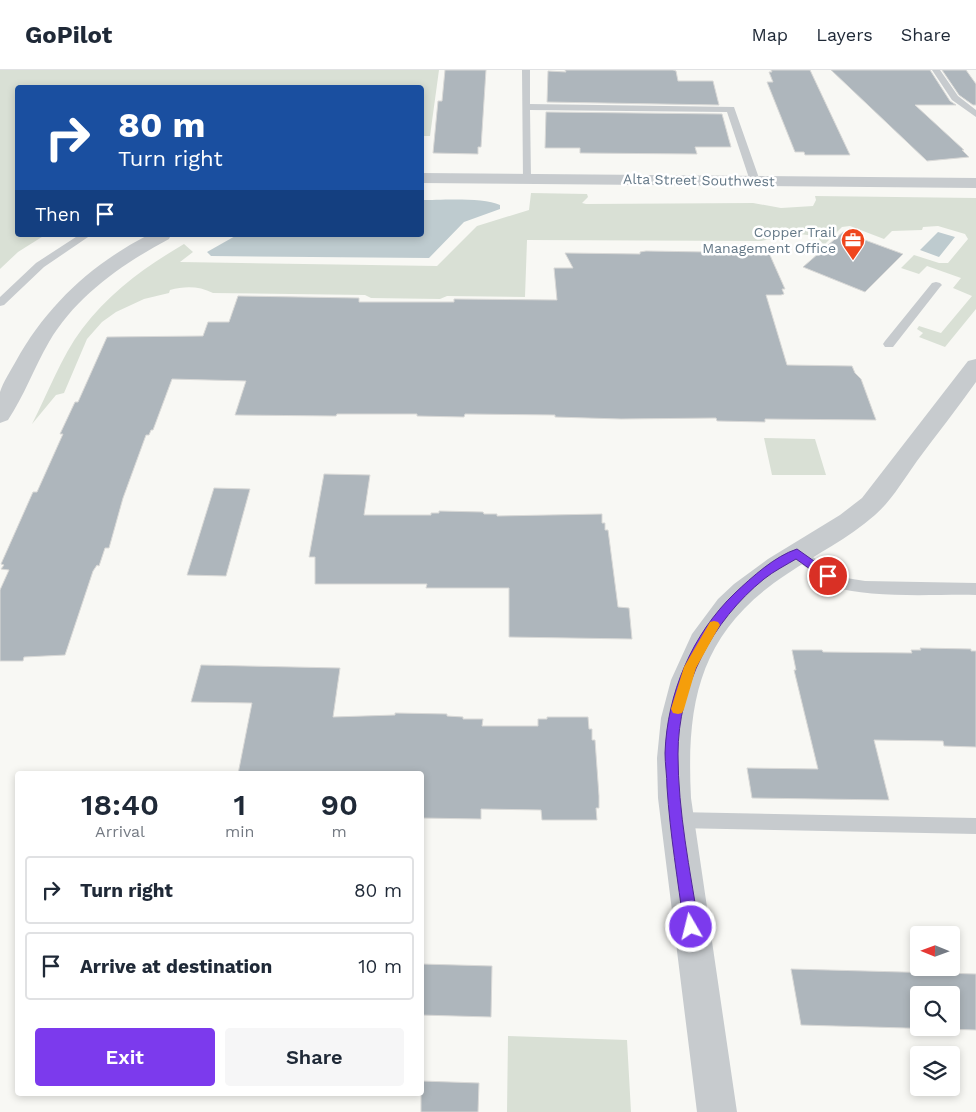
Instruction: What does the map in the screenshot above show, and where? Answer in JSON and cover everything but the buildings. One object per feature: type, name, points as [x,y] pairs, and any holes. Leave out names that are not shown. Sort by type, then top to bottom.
[{"type":"street","name":"Alta Street Southwest","points":[[424,178],[755,180],[976,184]]},
{"type":"street","points":[[0,415],[25,366],[52,322],[91,282],[120,260],[159,237]]},
{"type":"street","points":[[717,1112],[676,820],[672,753],[678,706],[690,667],[706,636],[728,607],[761,576],[836,531],[868,507],[974,373]]},
{"type":"lane","points":[[526,70],[526,178]]},
{"type":"lane","points":[[936,70],[955,98],[976,114]]},
{"type":"lane","points":[[527,107],[731,109],[755,180]]},
{"type":"lane","points":[[0,303],[40,265],[83,237]]},
{"type":"lane","points":[[889,344],[936,286]]},
{"type":"lane","points":[[797,553],[836,582],[866,587],[976,589]]},
{"type":"lane","points":[[676,820],[976,826]]},
{"type":"shaded area","points":[[0,70],[439,70],[430,136],[424,136],[424,85],[15,85],[15,237],[42,237],[18,252],[0,269]]},
{"type":"shaded area","points":[[531,193],[587,194],[588,197],[582,203],[586,204],[753,203],[781,208],[813,206],[816,200],[815,196],[976,198],[976,309],[945,347],[919,337],[923,333],[917,329],[919,326],[941,333],[972,296],[953,288],[961,278],[927,266],[919,274],[901,268],[914,255],[939,263],[948,263],[968,239],[965,234],[938,226],[923,227],[922,230],[892,231],[884,239],[850,226],[842,227],[824,245],[816,236],[799,234],[761,241],[527,240],[525,297],[447,296],[440,299],[371,298],[365,295],[213,293],[187,287],[170,290],[169,293],[144,299],[116,312],[102,322],[87,339],[64,393],[56,395],[32,424],[55,375],[82,329],[104,303],[129,281],[184,244],[193,252],[180,262],[437,266],[477,226],[529,210]]},
{"type":"shaded area","points":[[424,200],[483,201],[500,205],[500,209],[464,222],[429,258],[211,256],[207,252],[233,237],[424,237]]},
{"type":"shaded area","points":[[938,232],[955,237],[939,257],[920,250]]},
{"type":"shaded area","points":[[764,438],[815,439],[826,475],[772,475]]},
{"type":"shaded area","points":[[508,1036],[627,1040],[631,1112],[507,1112]]},
{"type":"slow traffic","points":[[678,709],[690,667],[714,625]]},
{"type":"place","name":"Copper Trail Management Office","points":[[853,261]]},
{"type":"route","points":[[691,927],[676,820],[672,753],[678,706],[690,667],[706,636],[728,607],[761,576],[797,553],[828,576]]}]
